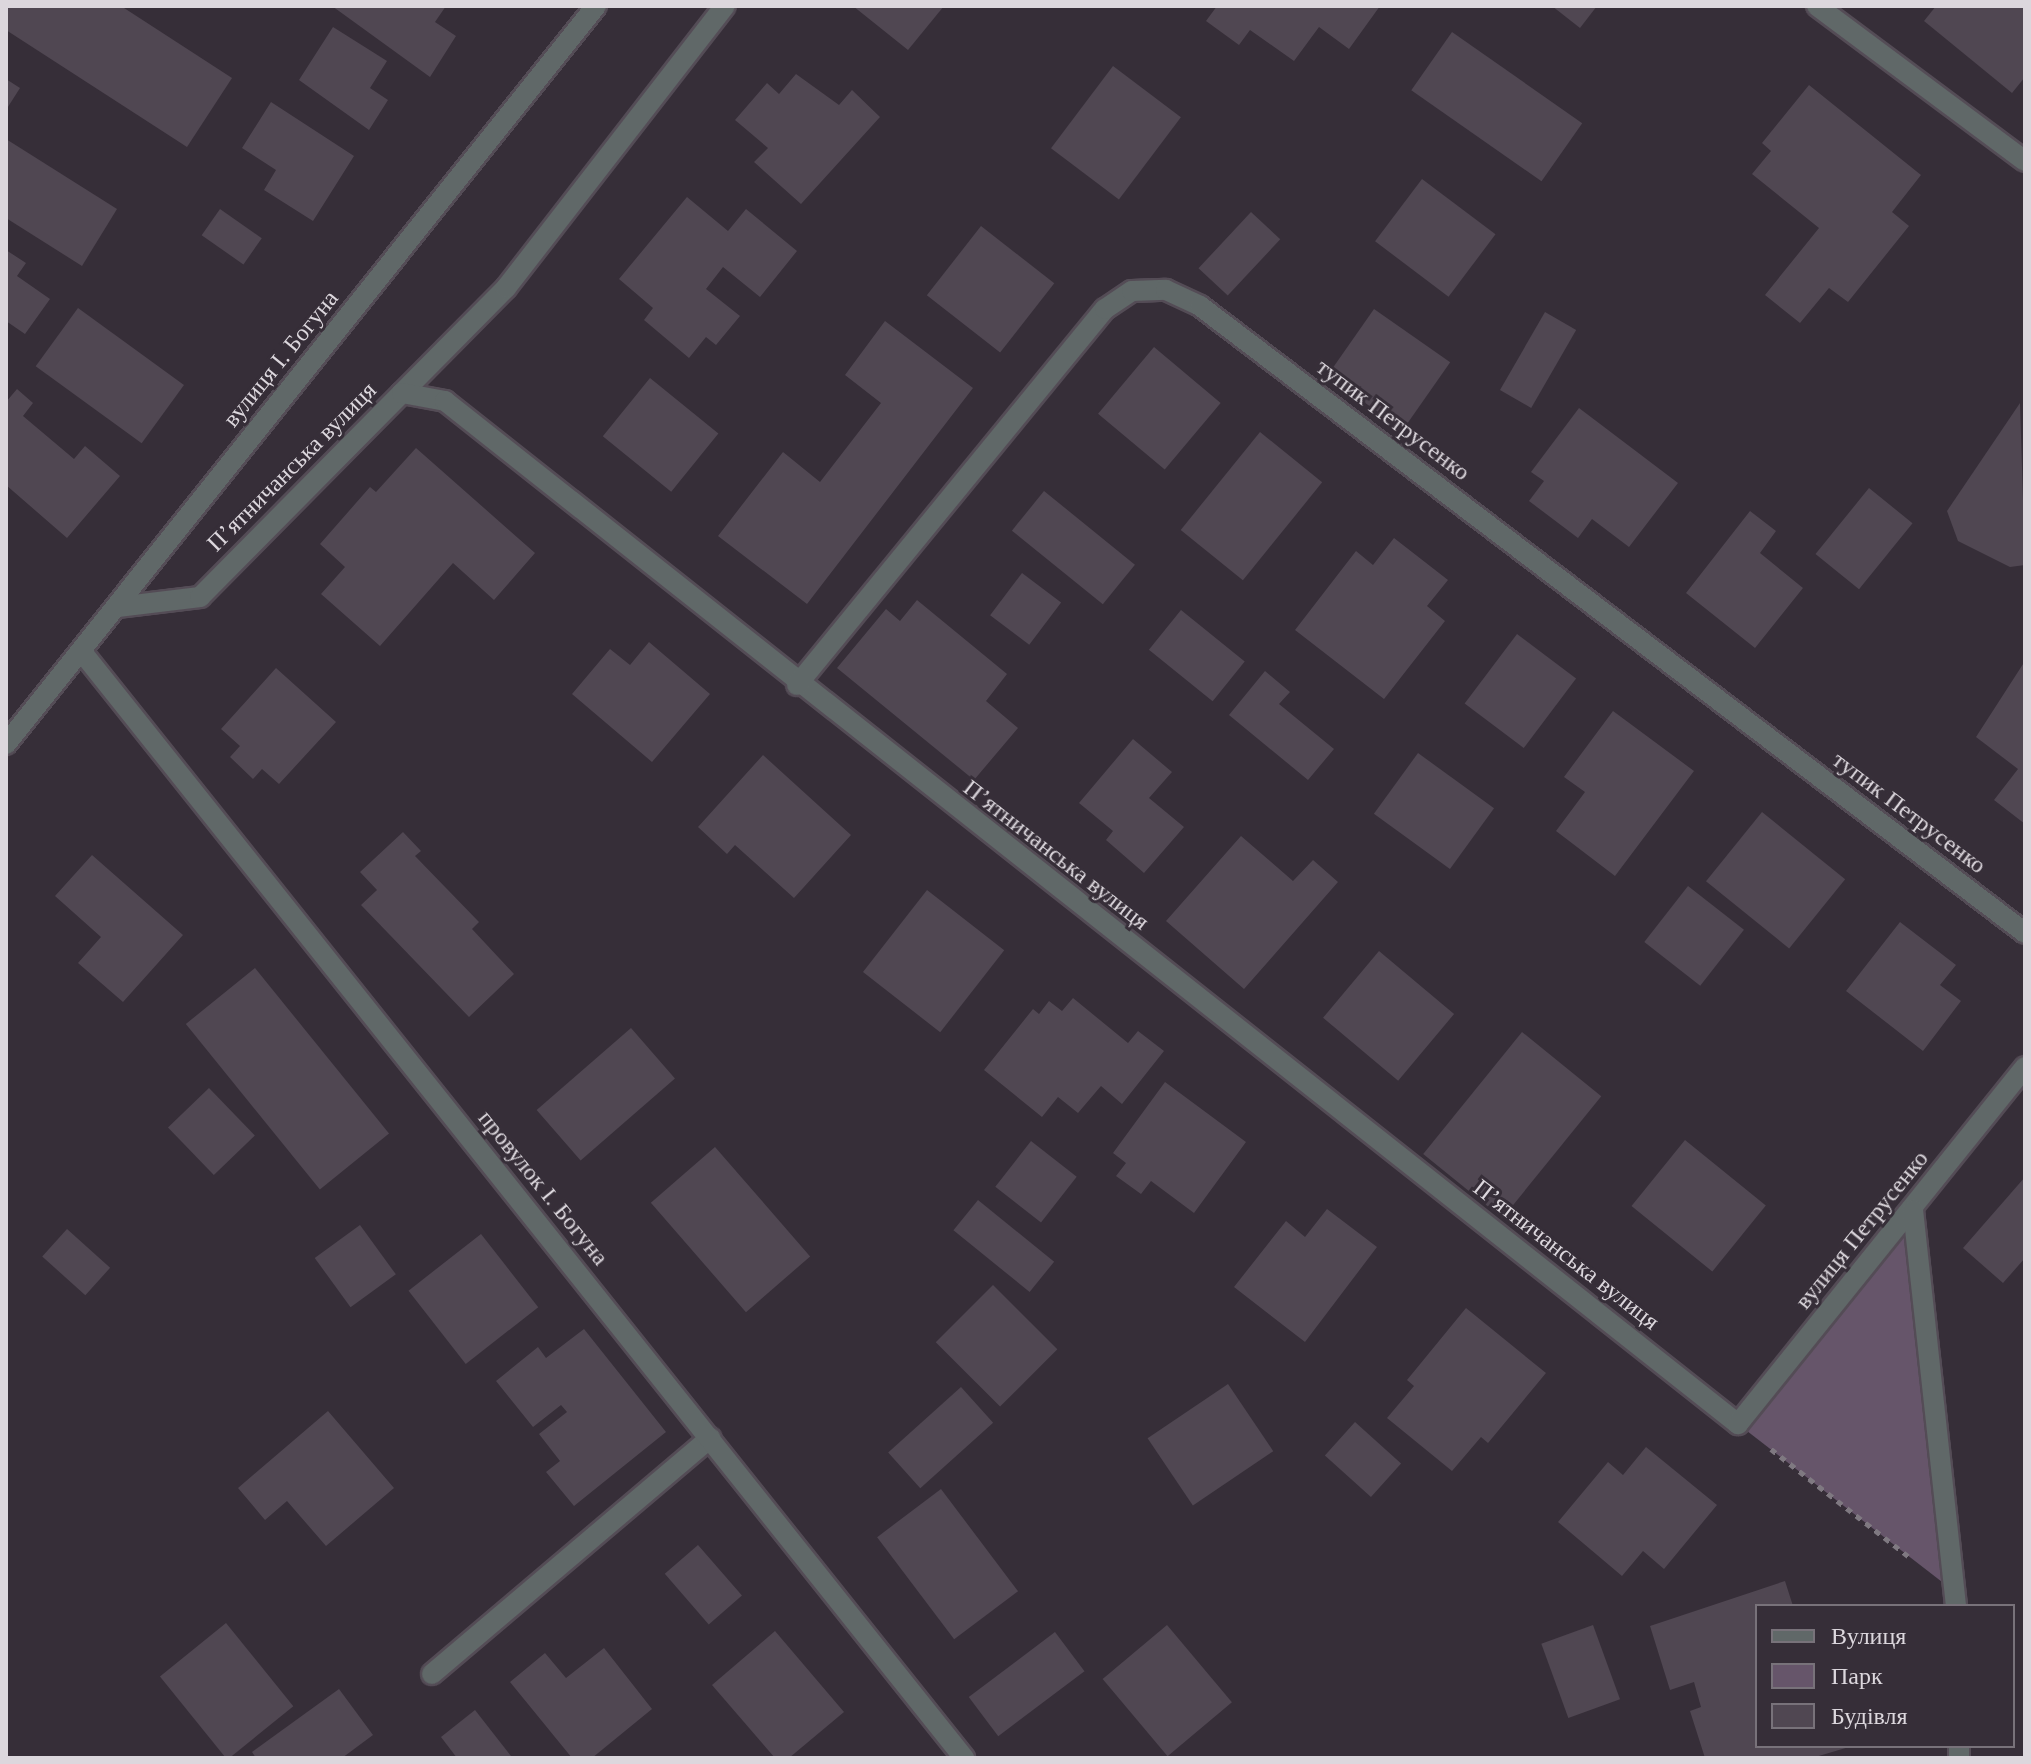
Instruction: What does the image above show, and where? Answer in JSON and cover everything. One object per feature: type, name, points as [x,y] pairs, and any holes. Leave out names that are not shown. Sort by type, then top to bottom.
[{"type":"street","name":"вулиця І. Богуна","points":[[6,744],[596,6]]},
{"type":"street","points":[[402,393],[506,288],[725,6]]},
{"type":"street","points":[[1823,8],[2025,161]]},
{"type":"street","name":"тупик Петрусенко","points":[[797,685],[1105,309],[1132,291],[1166,290],[1200,306],[2025,933]]},
{"type":"street","name":"Пʼятничанська вулиця","points":[[117,607],[200,597],[402,393],[445,401],[797,685],[1738,1424]]},
{"type":"street","name":"провулок І. Богуна","points":[[82,652],[961,1757]]},
{"type":"street","name":"вулиця Петрусенко","points":[[1738,1424],[2025,1067]]},
{"type":"street","points":[[1913,1210],[1956,1599]]},
{"type":"street","points":[[432,1674],[710,1438]]},
{"type":"path","points":[[1738,1424],[1956,1599]]},
{"type":"green space","points":[[1913,1210],[1955,1592],[1738,1424]]},
{"type":"building","points":[[6,6],[121,6],[232,78],[187,147],[6,30]]},
{"type":"building","points":[[332,6],[446,6],[435,22],[456,36],[430,77]]},
{"type":"building","points":[[853,6],[944,6],[908,50]]},
{"type":"building","points":[[1217,6],[1380,6],[1349,49],[1319,27],[1294,61],[1250,30],[1239,45],[1206,21]]},
{"type":"building","points":[[1552,6],[1597,6],[1580,28]]},
{"type":"building","points":[[1936,6],[2025,6],[2025,77],[2012,93],[1924,21]]},
{"type":"building","points":[[333,27],[387,61],[370,88],[388,100],[369,130],[299,80]]},
{"type":"building","points":[[1452,32],[1582,123],[1542,181],[1411,90]]},
{"type":"building","points":[[1113,66],[1181,117],[1119,199],[1051,148]]},
{"type":"building","points":[[796,74],[839,105],[852,90],[880,117],[801,204],[754,162],[768,148],[735,120],[767,83],[779,94]]},
{"type":"building","points":[[6,79],[20,88],[6,110]]},
{"type":"building","points":[[1809,85],[1921,175],[1892,212],[1909,226],[1848,302],[1829,288],[1800,323],[1765,295],[1819,228],[1752,174],[1771,151],[1762,143]]},
{"type":"building","points":[[271,102],[354,156],[313,221],[264,190],[276,170],[242,148]]},
{"type":"building","points":[[6,139],[117,209],[82,266],[6,218]]},
{"type":"building","points":[[1422,179],[1495,234],[1449,297],[1375,241]]},
{"type":"building","points":[[687,197],[728,231],[746,209],[797,251],[760,297],[723,267],[706,289],[740,316],[716,345],[706,337],[689,358],[644,320],[653,308],[619,279]]},
{"type":"building","points":[[220,209],[262,238],[243,264],[202,235]]},
{"type":"building","points":[[1251,212],[1280,239],[1228,296],[1198,268]]},
{"type":"building","points":[[981,226],[1054,283],[1000,353],[927,295]]},
{"type":"building","points":[[6,250],[26,263],[17,276],[50,299],[25,334],[6,321]]},
{"type":"building","points":[[78,308],[184,385],[142,443],[36,366]]},
{"type":"building","points":[[1374,309],[1450,362],[1403,430],[1327,376]]},
{"type":"building","points":[[1545,312],[1576,330],[1531,408],[1500,390]]},
{"type":"building","points":[[885,321],[973,388],[807,604],[718,536],[783,452],[820,482],[881,403],[845,375]]},
{"type":"building","points":[[1154,347],[1221,403],[1165,470],[1098,414]]},
{"type":"building","points":[[650,378],[718,433],[671,492],[603,436]]},
{"type":"building","points":[[17,389],[33,403],[23,416],[74,459],[85,446],[120,476],[67,538],[6,485],[6,402]]},
{"type":"building","points":[[2020,403],[2025,565],[2010,567],[1958,541],[1947,511]]},
{"type":"building","points":[[1579,408],[1678,483],[1629,547],[1592,519],[1578,538],[1529,501],[1544,481],[1531,472]]},
{"type":"building","points":[[1260,432],[1322,482],[1243,580],[1181,530]]},
{"type":"building","points":[[416,448],[535,553],[494,600],[453,563],[380,646],[321,594],[345,567],[320,544],[370,487],[376,492]]},
{"type":"building","points":[[1869,488],[1913,523],[1859,589],[1816,554]]},
{"type":"building","points":[[1044,491],[1135,565],[1103,604],[1012,531]]},
{"type":"building","points":[[1750,511],[1776,531],[1760,553],[1803,588],[1755,648],[1686,593]]},
{"type":"building","points":[[1394,538],[1448,580],[1427,606],[1445,621],[1384,699],[1295,630],[1356,551],[1373,565]]},
{"type":"building","points":[[1022,573],[1061,602],[1029,645],[990,615]]},
{"type":"building","points":[[917,600],[1007,674],[986,701],[1018,728],[974,780],[837,668],[886,609],[900,621]]},
{"type":"building","points":[[1181,610],[1245,662],[1213,701],[1149,650]]},
{"type":"building","points":[[1517,634],[1576,679],[1524,748],[1465,703]]},
{"type":"building","points":[[649,642],[710,694],[652,762],[572,694],[610,649],[630,665]]},
{"type":"building","points":[[2025,661],[2025,824],[1994,800],[2018,769],[1976,737]]},
{"type":"building","points":[[276,668],[336,722],[279,784],[262,769],[253,779],[230,757],[240,746],[221,729]]},
{"type":"building","points":[[1265,671],[1290,692],[1279,704],[1334,749],[1308,780],[1229,715]]},
{"type":"building","points":[[1613,711],[1694,771],[1615,876],[1556,831],[1585,792],[1564,777]]},
{"type":"building","points":[[1133,739],[1172,772],[1149,798],[1184,827],[1144,873],[1106,840],[1113,831],[1079,803]]},
{"type":"building","points":[[1418,753],[1494,808],[1450,869],[1374,814]]},
{"type":"building","points":[[763,755],[851,835],[794,898],[735,845],[727,854],[698,827]]},
{"type":"building","points":[[1762,812],[1845,879],[1789,949],[1706,881]]},
{"type":"building","points":[[403,832],[421,851],[415,856],[479,922],[472,929],[514,974],[469,1017],[361,905],[377,890],[360,872]]},
{"type":"building","points":[[1241,836],[1293,881],[1313,860],[1338,882],[1244,989],[1166,921]]},
{"type":"building","points":[[92,855],[183,935],[123,1002],[78,963],[101,937],[55,896]]},
{"type":"building","points":[[1688,886],[1744,930],[1700,986],[1644,942]]},
{"type":"building","points":[[927,890],[1004,950],[940,1032],[863,972]]},
{"type":"building","points":[[1900,922],[1956,965],[1940,985],[1961,1001],[1923,1051],[1846,991]]},
{"type":"building","points":[[1379,951],[1454,1014],[1398,1081],[1323,1018]]},
{"type":"building","points":[[255,968],[389,1134],[320,1190],[186,1024]]},
{"type":"building","points":[[1073,998],[1128,1043],[1138,1031],[1164,1051],[1122,1104],[1101,1086],[1078,1113],[1058,1097],[1042,1117],[984,1070],[1033,1009],[1039,1014],[1049,1001],[1062,1011]]},
{"type":"building","points":[[631,1028],[675,1079],[581,1161],[537,1110]]},
{"type":"building","points":[[1522,1032],[1601,1096],[1502,1218],[1423,1154]]},
{"type":"building","points":[[1165,1082],[1246,1142],[1194,1213],[1151,1181],[1141,1194],[1116,1176],[1126,1163],[1113,1153]]},
{"type":"building","points":[[209,1088],[255,1135],[214,1175],[168,1128]]},
{"type":"building","points":[[1685,1140],[1766,1205],[1712,1272],[1632,1206]]},
{"type":"building","points":[[1031,1141],[1077,1177],[1041,1222],[995,1187]]},
{"type":"building","points":[[715,1147],[810,1256],[746,1312],[651,1203]]},
{"type":"building","points":[[2025,1177],[2025,1258],[2003,1283],[1963,1248]]},
{"type":"building","points":[[978,1200],[1054,1262],[1030,1292],[953,1230]]},
{"type":"building","points":[[1327,1209],[1377,1247],[1305,1342],[1234,1287],[1286,1221],[1305,1237]]},
{"type":"building","points":[[360,1225],[396,1274],[351,1307],[315,1258]]},
{"type":"building","points":[[67,1229],[110,1268],[85,1295],[42,1256]]},
{"type":"building","points":[[481,1234],[538,1307],[466,1364],[409,1291]]},
{"type":"building","points":[[993,1285],[1057,1349],[1000,1407],[936,1342]]},
{"type":"building","points":[[1466,1308],[1546,1373],[1488,1443],[1481,1437],[1452,1471],[1387,1418],[1414,1386],[1407,1380]]},
{"type":"building","points":[[584,1329],[666,1432],[574,1506],[546,1472],[560,1461],[539,1434],[567,1412],[561,1405],[533,1427],[496,1381],[538,1347],[546,1358]]},
{"type":"building","points":[[1228,1384],[1273,1451],[1193,1505],[1148,1438]]},
{"type":"building","points":[[961,1387],[993,1423],[920,1488],[888,1453]]},
{"type":"building","points":[[328,1411],[394,1488],[326,1546],[287,1501],[265,1520],[238,1488]]},
{"type":"building","points":[[1355,1422],[1401,1463],[1371,1497],[1325,1455]]},
{"type":"building","points":[[1646,1447],[1717,1505],[1664,1569],[1643,1551],[1622,1576],[1558,1522],[1608,1462],[1623,1475]]},
{"type":"building","points":[[941,1489],[1018,1591],[954,1639],[877,1537]]},
{"type":"building","points":[[698,1545],[742,1596],[709,1624],[665,1574]]},
{"type":"building","points":[[1785,1581],[1792,1604],[1755,1604],[1755,1748],[1846,1748],[1812,1758],[1705,1758],[1690,1711],[1701,1707],[1694,1682],[1670,1690],[1650,1626]]},
{"type":"building","points":[[226,1623],[293,1706],[226,1758],[160,1676]]},
{"type":"building","points":[[1167,1625],[1232,1702],[1168,1756],[1103,1679]]},
{"type":"building","points":[[1593,1625],[1620,1699],[1568,1718],[1541,1644]]},
{"type":"building","points":[[775,1631],[844,1712],[789,1758],[775,1758],[712,1685]]},
{"type":"building","points":[[1055,1632],[1084,1671],[998,1736],[969,1697]]},
{"type":"building","points":[[604,1648],[652,1709],[592,1758],[572,1758],[510,1682],[545,1653],[566,1678]]},
{"type":"building","points":[[339,1689],[373,1735],[342,1758],[256,1758],[252,1752]]},
{"type":"building","points":[[475,1710],[511,1756],[457,1758],[441,1737]]}]
